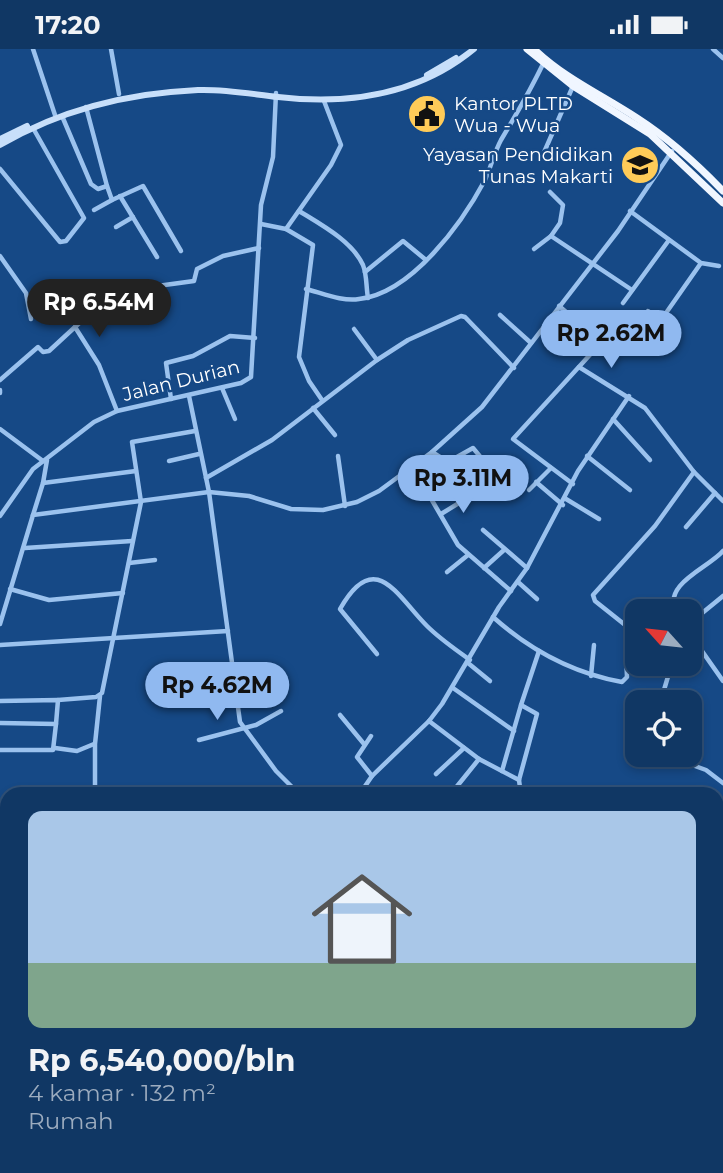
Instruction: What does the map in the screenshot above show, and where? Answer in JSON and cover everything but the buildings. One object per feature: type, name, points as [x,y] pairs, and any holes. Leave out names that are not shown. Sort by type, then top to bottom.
[{"type":"highway","points":[[527,49],[573,86],[672,150],[723,203]]},
{"type":"highway","points":[[534,49],[572,79],[635,117],[723,191]]},
{"type":"main road","points":[[0,139],[119,94],[209,87],[324,101],[394,91],[439,74],[471,49]]},
{"type":"main road","points":[[0,145],[58,116],[121,97],[197,90],[328,99],[368,93],[424,77],[455,61]]},
{"type":"street","points":[[33,49],[58,116],[93,188],[107,186]]},
{"type":"street","points":[[111,49],[119,94]]},
{"type":"street","points":[[713,49],[723,58]]},
{"type":"street","points":[[306,289],[354,300],[368,298],[393,286],[426,260],[454,229],[483,183],[500,142],[543,64]]},
{"type":"street","points":[[542,157],[573,86]]},
{"type":"street","name":"Jalan Durian","points":[[0,516],[27,477],[90,424],[117,411],[222,388],[251,377],[261,199],[273,157],[276,95]]},
{"type":"street","points":[[286,229],[331,165],[341,144],[324,101]]},
{"type":"street","points":[[86,106],[112,200]]},
{"type":"street","points":[[0,169],[60,242],[66,241],[84,218],[32,128]]},
{"type":"street","points":[[33,515],[209,492],[241,495],[291,509],[323,510],[345,506],[379,491],[467,424],[593,264],[672,150]]},
{"type":"street","points":[[94,210],[143,185],[181,251]]},
{"type":"street","points":[[534,249],[551,236],[560,223],[563,205],[550,192]]},
{"type":"street","points":[[120,196],[157,257]]},
{"type":"street","points":[[299,211],[340,239],[358,258],[365,272],[368,298]]},
{"type":"street","points":[[630,211],[701,263],[721,266]]},
{"type":"street","points":[[116,227],[133,217]]},
{"type":"street","points":[[261,224],[286,229],[313,245],[299,357],[322,400]]},
{"type":"street","points":[[551,236],[632,290]]},
{"type":"street","points":[[623,303],[669,240]]},
{"type":"street","points":[[365,272],[403,241],[426,260]]},
{"type":"street","points":[[0,380],[38,347],[43,352],[48,351],[87,316],[87,298],[144,293],[150,286],[194,281],[196,270],[209,261],[260,248]]},
{"type":"street","points":[[0,256],[26,293],[31,319]]},
{"type":"street","points":[[648,311],[657,317],[666,313],[701,263]]},
{"type":"street","points":[[559,306],[599,340],[596,350],[513,437],[514,442],[573,484]]},
{"type":"street","points":[[500,315],[531,343]]},
{"type":"street","points":[[206,478],[237,457],[262,447],[377,360],[418,335],[463,316],[513,368]]},
{"type":"street","points":[[75,327],[99,365],[117,411]]},
{"type":"street","points":[[354,329],[377,360]]},
{"type":"street","points":[[171,399],[166,363],[193,356],[230,336],[255,338]]},
{"type":"street","points":[[579,367],[629,396],[656,421],[694,472],[723,501]]},
{"type":"street","points":[[222,388],[235,419]]},
{"type":"street","points":[[189,396],[209,492],[233,684],[242,727],[292,787]]},
{"type":"street","points":[[364,787],[372,776],[429,721],[453,688],[493,617],[527,568],[587,456],[629,396]]},
{"type":"street","points":[[313,408],[335,435]]},
{"type":"street","points":[[613,419],[650,460]]},
{"type":"street","points":[[0,429],[45,461],[43,483],[0,624]]},
{"type":"street","points":[[95,787],[94,744],[100,696],[141,502],[134,440],[195,431]]},
{"type":"street","points":[[432,452],[448,462],[474,448],[488,466]]},
{"type":"street","points":[[169,461],[199,454]]},
{"type":"street","points":[[338,456],[345,506]]},
{"type":"street","points":[[587,456],[630,490]]},
{"type":"street","points":[[412,466],[458,545],[511,591]]},
{"type":"street","points":[[529,490],[551,468]]},
{"type":"street","points":[[43,483],[136,471]]},
{"type":"street","points":[[493,617],[539,650],[591,676],[622,682],[626,680],[626,656],[634,635],[595,601],[593,594],[655,526],[694,472]]},
{"type":"street","points":[[536,482],[563,505]]},
{"type":"street","points":[[686,527],[715,493]]},
{"type":"street","points":[[441,514],[472,495]]},
{"type":"street","points":[[566,499],[599,519]]},
{"type":"street","points":[[483,530],[527,568]]},
{"type":"street","points":[[25,548],[132,541]]},
{"type":"street","points":[[484,568],[504,549]]},
{"type":"street","points":[[673,599],[695,572],[723,551]]},
{"type":"street","points":[[447,572],[468,555]]},
{"type":"street","points":[[129,563],[155,561]]},
{"type":"street","points":[[377,654],[340,609],[358,586],[371,579],[389,583],[424,624],[491,681]]},
{"type":"street","points":[[518,582],[537,599]]},
{"type":"street","points":[[10,589],[49,600],[123,593]]},
{"type":"street","points":[[702,613],[723,596]]},
{"type":"street","points":[[0,645],[228,631]]},
{"type":"street","points":[[591,676],[594,645]]},
{"type":"street","points":[[502,771],[539,650]]},
{"type":"street","points":[[702,651],[723,681]]},
{"type":"street","points":[[664,689],[668,676]]},
{"type":"street","points":[[164,692],[233,684]]},
{"type":"street","points":[[453,688],[514,731]]},
{"type":"street","points":[[0,701],[58,701],[100,696]]},
{"type":"street","points":[[55,748],[58,701]]},
{"type":"street","points":[[520,787],[519,781],[537,714],[521,705]]},
{"type":"street","points":[[199,740],[262,722],[281,711]]},
{"type":"street","points":[[340,715],[364,744]]},
{"type":"street","points":[[429,721],[479,759],[519,781]]},
{"type":"street","points":[[0,723],[56,724]]},
{"type":"street","points":[[371,736],[357,757],[372,776]]},
{"type":"street","points":[[0,750],[87,750],[94,744]]},
{"type":"street","points":[[436,774],[464,748]]},
{"type":"street","points":[[456,787],[479,759]]},
{"type":"street","points":[[698,767],[723,783]]},
{"type":"place","name":"Kantor PLTD Wua - Wua","points":[[427,114]]},
{"type":"place","name":"Yayasan Pendidikan Tunas Makarti","points":[[640,165]]}]
